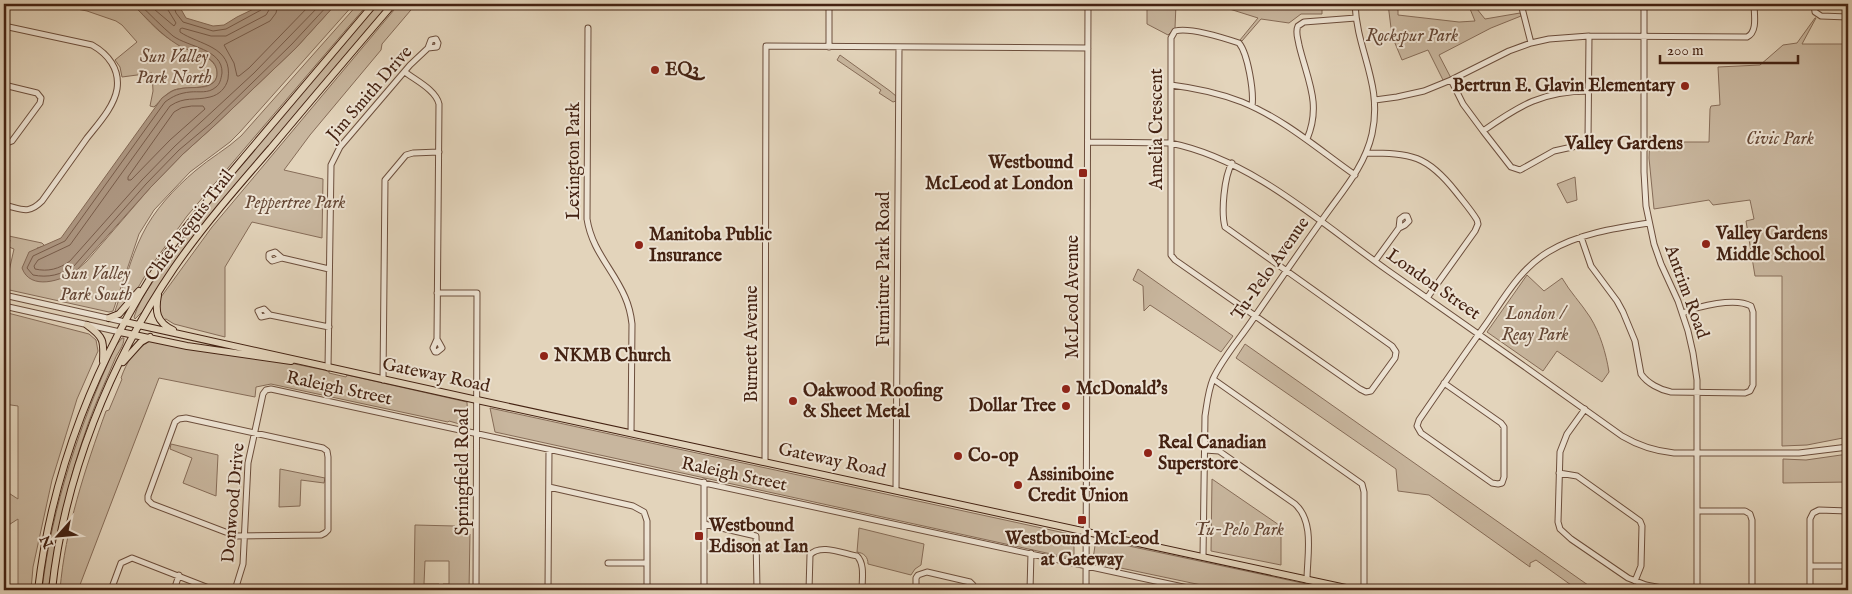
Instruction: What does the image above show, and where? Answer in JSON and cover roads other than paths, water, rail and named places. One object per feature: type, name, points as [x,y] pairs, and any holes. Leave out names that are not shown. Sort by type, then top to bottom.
[{"type":"main road","name":"Chief Peguis Trail","points":[[38,590],[46,539],[60,481],[78,425],[102,366],[125,322],[148,283],[198,211],[374,4]]},
{"type":"main road","name":"Chief Peguis Trail","points":[[52,590],[60,542],[74,483],[94,423],[117,369],[139,325],[184,254],[216,211],[393,4]]},
{"type":"main road","points":[[109,318],[119,314],[148,283]]},
{"type":"main road","points":[[159,292],[156,309],[158,318],[164,325],[181,333]]},
{"type":"main road","name":"Gateway Road","points":[[125,322],[181,333],[383,380],[1356,590]]},
{"type":"main road","points":[[87,325],[99,334],[103,341],[102,366]]},
{"type":"main road","name":"Gateway Road","points":[[120,332],[187,346],[281,361],[302,362]]},
{"type":"main road","points":[[117,369],[141,342],[150,337]]},
{"type":"street","points":[[829,4],[829,46],[1088,48]]},
{"type":"street","name":"McLeod Avenue","points":[[1086,590],[1088,4]]},
{"type":"street","name":"Tu-Pelo Avenue","points":[[1203,557],[1207,401],[1213,379],[1355,175],[1366,154],[1372,133],[1376,100],[1372,80],[1360,43],[1355,4]]},
{"type":"street","points":[[1521,4],[1531,43]]},
{"type":"street","name":"Antrim Road","points":[[1644,4],[1644,172],[1649,223],[1661,264],[1682,313],[1693,353],[1697,393],[1697,590]]},
{"type":"street","points":[[1376,100],[1424,91],[1451,80],[1509,51],[1531,43],[1557,38],[1589,36],[1747,37],[1754,30],[1754,4]]},
{"type":"street","points":[[1814,4],[1816,12],[1821,16],[1848,17]]},
{"type":"street","points":[[1306,139],[1315,108],[1296,30],[1304,22],[1356,18]]},
{"type":"street","points":[[4,26],[92,45],[101,50],[113,64],[117,87],[111,104],[38,205],[31,210],[4,205]]},
{"type":"street","name":"Lexington Park","points":[[588,28],[586,219],[592,241],[623,292],[630,313],[632,324],[631,433]]},
{"type":"street","name":"Amelia Crescent","points":[[1252,106],[1252,89],[1244,52],[1239,43],[1198,33],[1179,30],[1175,32],[1171,38],[1170,255],[1256,315]]},
{"type":"street","points":[[1451,80],[1464,104],[1483,131],[1511,167],[1520,170],[1554,150],[1586,142],[1589,136],[1589,36]]},
{"type":"street","name":"Burnett Avenue","points":[[765,462],[766,46],[829,46]]},
{"type":"street","name":"Furniture Park Road","points":[[896,490],[899,47]]},
{"type":"street","name":"Jim Smith Drive","points":[[328,368],[331,165],[340,147],[428,48]]},
{"type":"street","points":[[405,72],[438,99],[437,339]]},
{"type":"street","points":[[4,85],[37,93],[41,98],[40,103],[12,141],[4,144]]},
{"type":"street","points":[[1171,85],[1211,92],[1252,106],[1306,139],[1355,175]]},
{"type":"street","points":[[1483,131],[1517,108],[1541,97],[1561,92],[1589,91]]},
{"type":"street","name":"London Street","points":[[1088,142],[1170,143],[1232,163],[1259,179],[1321,222],[1622,436],[1640,446],[1664,452],[1799,453],[1848,447]]},
{"type":"street","points":[[383,380],[385,180],[406,155],[439,152]]},
{"type":"street","points":[[1366,154],[1401,154],[1414,157],[1428,164],[1443,176],[1478,224],[1427,298]]},
{"type":"street","points":[[1232,163],[1228,169],[1225,185],[1225,227],[1392,346],[1396,352],[1395,358],[1374,388],[1369,392],[1362,390],[1256,315]]},
{"type":"street","points":[[1444,383],[1502,423],[1504,427],[1504,477],[1502,483],[1492,483],[1417,429],[1419,420],[1444,383],[1478,334],[1527,268],[1548,252],[1581,237],[1649,223]]},
{"type":"street","points":[[1375,262],[1398,228]]},
{"type":"street","points":[[1581,237],[1591,266],[1617,301],[1629,326],[1635,341],[1642,376],[1666,391],[1744,393],[1752,388],[1753,312],[1751,306],[1748,304],[1710,304],[1682,313]]},
{"type":"street","points":[[282,258],[329,268]]},
{"type":"street","name":"Springfield Road","points":[[437,292],[477,293],[476,590]]},
{"type":"street","name":"Gateway Road","points":[[4,295],[125,322]]},
{"type":"street","name":"Gateway Road","points":[[4,306],[120,332]]},
{"type":"street","points":[[270,315],[329,327]]},
{"type":"street","points":[[1213,379],[1362,484],[1364,490],[1364,590]]},
{"type":"street","name":"Donwood Drive","points":[[235,590],[242,570],[248,463],[262,396],[266,390]]},
{"type":"street","name":"Raleigh Street","points":[[266,390],[276,390],[1197,590]]},
{"type":"street","points":[[1585,409],[1562,443],[1560,452],[1558,522],[1560,529],[1579,544],[1635,581],[1672,590]]},
{"type":"street","points":[[186,418],[254,432],[323,448],[327,451],[328,530],[325,534],[244,535],[236,536],[152,504],[148,500],[175,422],[179,419],[186,418]]},
{"type":"street","points":[[548,590],[549,450]]},
{"type":"street","points":[[1205,450],[1219,451],[1301,510],[1307,527],[1307,580]]},
{"type":"street","points":[[1559,473],[1577,476],[1640,521],[1642,526],[1641,566],[1635,581]]},
{"type":"street","points":[[704,482],[704,590]]},
{"type":"street","points":[[549,487],[639,508],[646,516],[647,521],[647,590]]},
{"type":"street","points":[[1810,590],[1810,519],[1813,513],[1819,510],[1848,510]]},
{"type":"street","points":[[1697,511],[1745,511],[1750,514],[1752,520],[1752,590]]},
{"type":"street","points":[[704,524],[756,536],[757,590]]},
{"type":"street","points":[[810,590],[810,555],[814,550],[821,549],[857,556],[862,564],[862,590]]},
{"type":"street","points":[[1030,590],[1031,553]]},
{"type":"street","points":[[111,590],[121,563],[132,558],[214,590]]},
{"type":"street","points":[[608,563],[647,563]]},
{"type":"street","points":[[1810,566],[1848,566]]},
{"type":"street","points":[[916,590],[918,575],[927,572],[970,582],[974,590]]},
{"type":"street","points":[[174,590],[179,575]]},
{"type":"water","points":[[132,4],[178,4],[186,18],[213,26],[224,25],[264,4],[336,4],[296,48],[183,154],[77,270],[63,278],[47,282],[32,280],[22,268],[29,252],[61,238],[162,98],[170,92],[183,88],[210,85],[217,76],[217,70],[213,62],[205,56],[171,41]]},
{"type":"place","name":"EQ3","points":[[655,70]]},
{"type":"place","name":"Bertrun E. Glavin Elementary","points":[[1685,86]]},
{"type":"place","name":"Westbound McLeod at London","points":[[1083,173]]},
{"type":"place","name":"Valley Gardens Middle School","points":[[1706,244]]},
{"type":"place","name":"Manitoba Public Insurance","points":[[639,245]]},
{"type":"place","name":"NKMB Church","points":[[544,356]]},
{"type":"place","name":"McDonald's","points":[[1066,389]]},
{"type":"place","name":"Oakwood Roofing & Sheet Metal","points":[[793,401]]},
{"type":"place","name":"Dollar Tree","points":[[1066,406]]},
{"type":"place","name":"Real Canadian Superstore","points":[[1148,453]]},
{"type":"place","name":"Co-op","points":[[958,456]]},
{"type":"place","name":"Assiniboine Credit Union","points":[[1018,485]]},
{"type":"place","name":"Westbound McLeod at Gateway","points":[[1082,520]]},
{"type":"place","name":"Westbound Edison at Ian","points":[[699,536]]},
{"type":"district","name":"Valley Gardens","points":[[1624,144]]},
{"type":"park label","name":"Rockspur Park","points":[[1412,36]]},
{"type":"park label","name":"Sun Valley Park North","points":[[174,67]]},
{"type":"park label","name":"Civic Park","points":[[1780,139]]},
{"type":"park label","name":"Peppertree Park","points":[[295,203]]},
{"type":"park label","name":"Sun Valley Park South","points":[[96,284]]},
{"type":"park label","name":"London / Reay Park","points":[[1535,324]]},
{"type":"park label","name":"Tu-Pelo Park","points":[[1239,530]]}]
